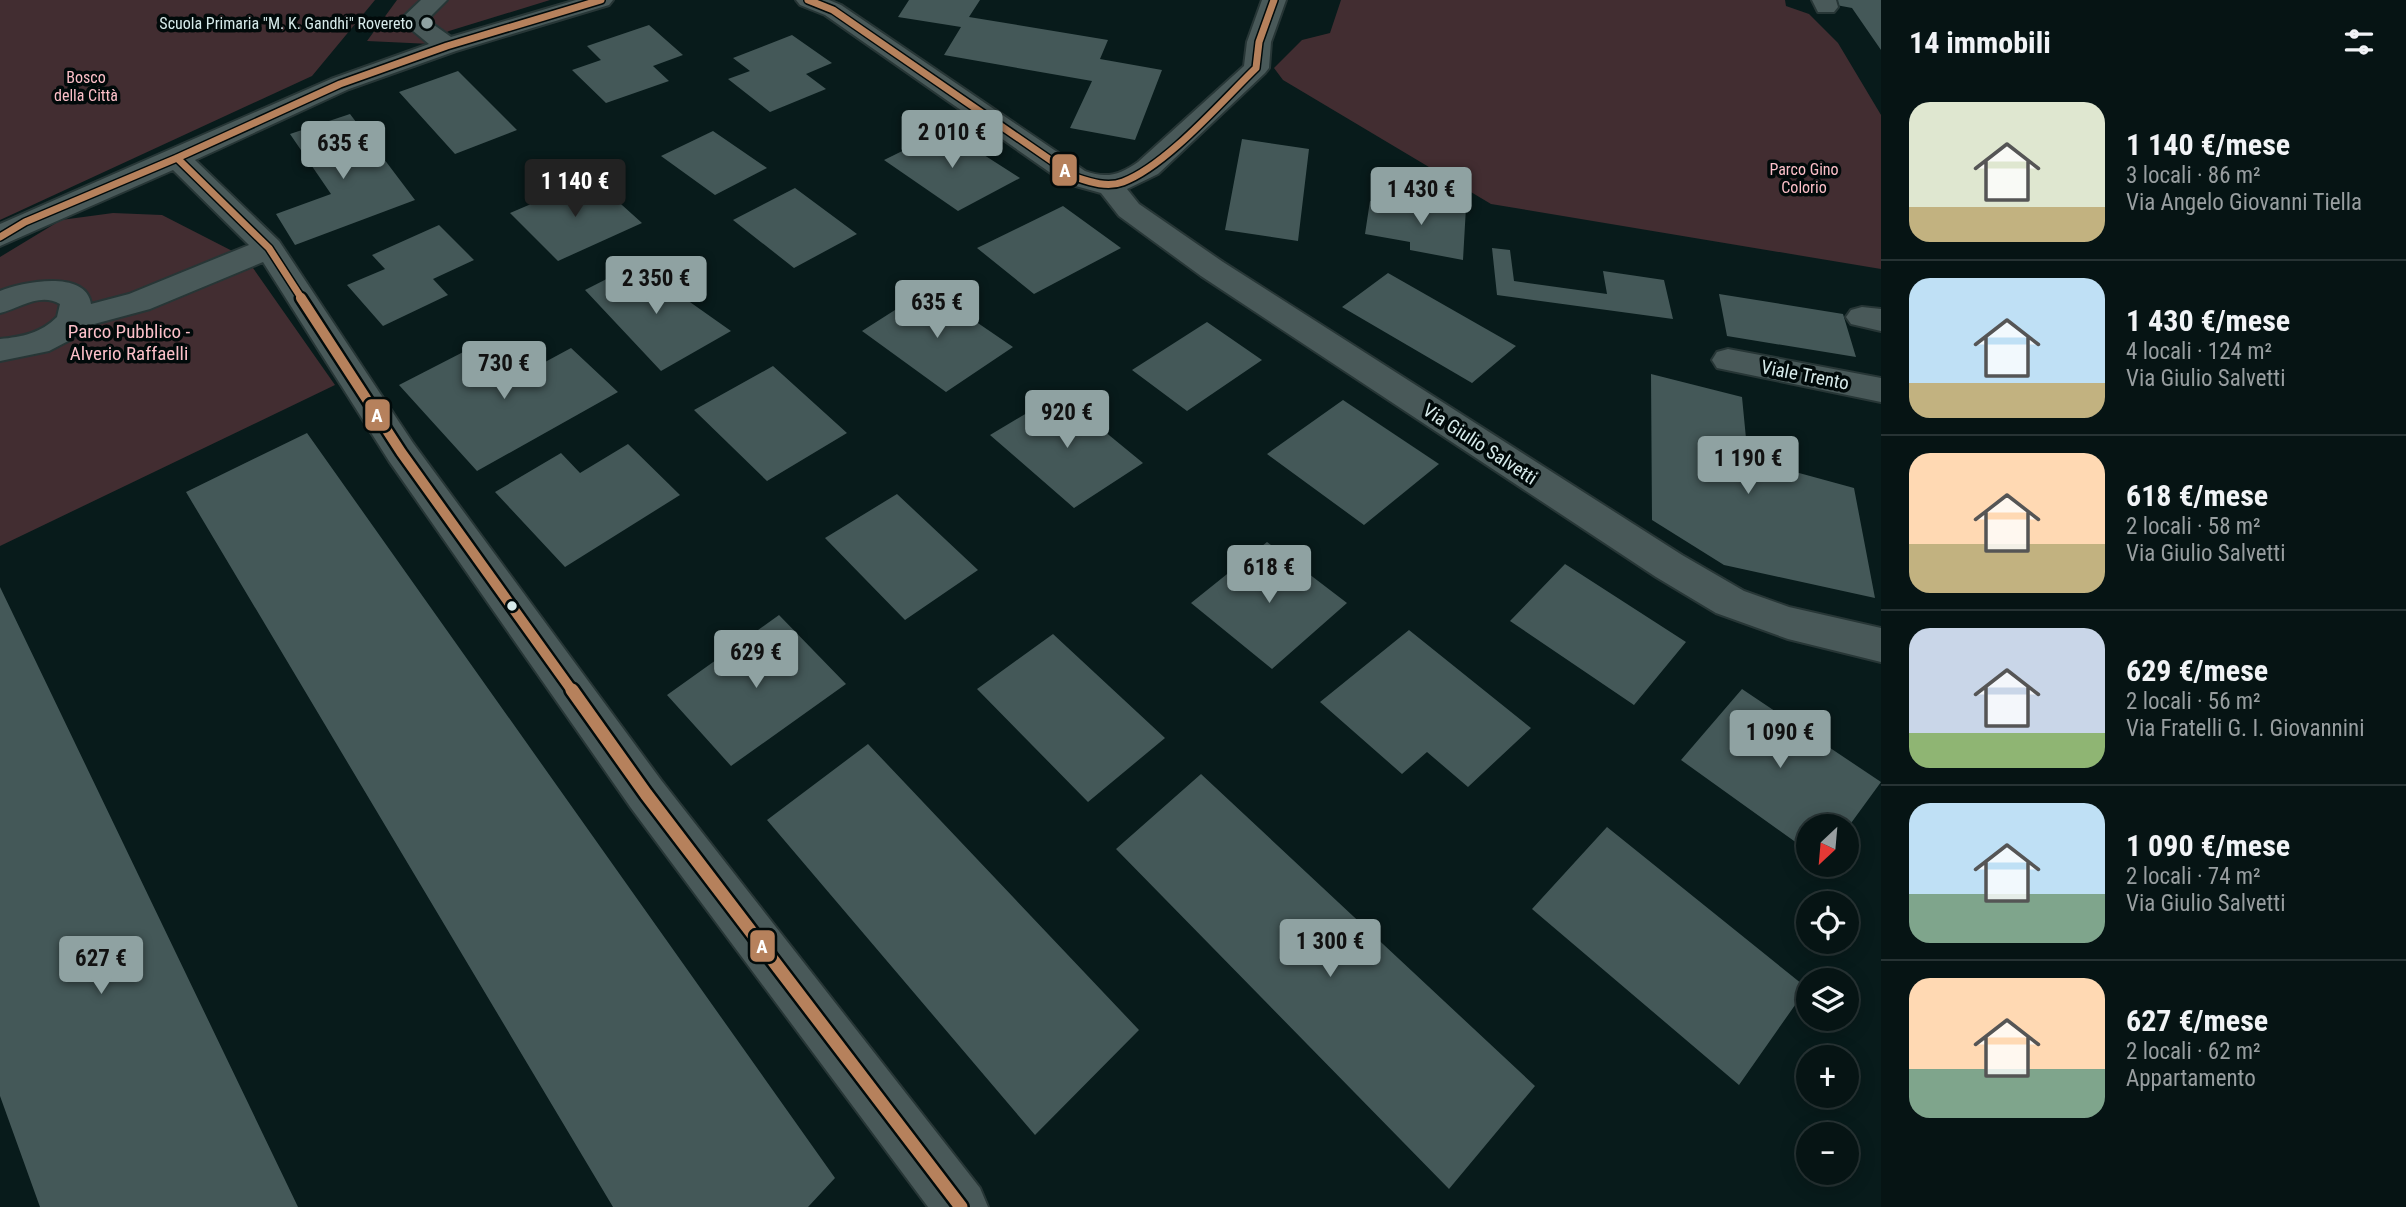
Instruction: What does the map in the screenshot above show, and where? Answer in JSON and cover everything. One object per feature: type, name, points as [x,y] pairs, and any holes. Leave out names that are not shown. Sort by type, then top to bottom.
[{"type":"street","points":[[435,0],[412,20],[447,46]]},
{"type":"street","points":[[0,237],[25,222],[177,158],[340,84],[447,46],[601,0]]},
{"type":"street","points":[[808,0],[830,5],[1063,169],[1085,182],[1110,186],[1134,178],[1190,131],[1256,68],[1259,42],[1274,0]]},
{"type":"street","points":[[177,158],[269,248],[401,452],[630,772],[961,1207]]},
{"type":"street","name":"Via Giulio Salvetti","points":[[1110,186],[1129,211],[1212,269],[1669,566],[1730,602],[1788,623],[1881,645]]},
{"type":"street","points":[[73,319],[139,302],[269,248]]},
{"type":"street","points":[[0,303],[37,290],[65,292],[76,300],[77,310],[73,319],[58,333],[44,341],[8,350],[0,378]]},
{"type":"street","name":"Viale Trento","points":[[1728,360],[1881,390]]},
{"type":"green space","name":"Bosco della Città","points":[[0,0],[375,0],[312,76],[0,220]]},
{"type":"green space","name":"Scuola Primaria \"M. K. Gandhi\" Rovereto","points":[[397,0],[550,0],[449,31],[437,37],[431,44],[367,41]]},
{"type":"green space","name":"Parco Gino Colorio","points":[[1341,0],[1785,0],[1786,6],[1809,14],[1838,43],[1881,115],[1881,269],[1491,204],[1283,80],[1274,68],[1302,40],[1330,33]]},
{"type":"green space","name":"Parco Pubblico - Alverio Raffaelli","points":[[113,213],[162,215],[246,258],[335,385],[0,546],[0,257],[61,220]]},
{"type":"building","points":[[909,0],[980,0],[969,17],[1108,40],[1100,59],[1162,70],[1135,140],[1070,128],[1092,81],[944,55],[961,27],[898,17]]},
{"type":"building","points":[[1834,0],[1881,0],[1881,50],[1852,8],[1836,5]]},
{"type":"building","points":[[649,25],[683,55],[653,66],[669,81],[606,103],[572,70],[601,60],[587,46]]},
{"type":"building","points":[[792,35],[832,63],[806,74],[826,89],[770,112],[728,79],[750,71],[733,58]]},
{"type":"building","points":[[458,71],[517,130],[455,154],[399,92]]},
{"type":"building","points":[[350,114],[415,200],[295,245],[276,214],[331,194],[290,134]]},
{"type":"building","points":[[945,130],[1020,178],[958,211],[884,160]]},
{"type":"building","points":[[713,131],[767,168],[715,195],[661,156]]},
{"type":"building","points":[[1242,139],[1309,149],[1298,241],[1225,230]]},
{"type":"building","points":[[592,178],[642,223],[558,261],[510,213]]},
{"type":"building","points":[[795,188],[857,234],[794,268],[733,220]]},
{"type":"building","points":[[1419,199],[1466,207],[1463,260],[1410,250],[1410,242],[1365,234],[1370,201],[1418,209]]},
{"type":"building","points":[[1063,206],[1121,248],[1034,294],[977,248]]},
{"type":"building","points":[[439,225],[474,260],[433,279],[448,295],[383,326],[347,285],[385,269],[372,255]]},
{"type":"building","points":[[1492,248],[1510,250],[1514,281],[1607,294],[1603,271],[1664,280],[1673,319],[1497,295]]},
{"type":"building","points":[[636,264],[731,331],[661,371],[585,290]]},
{"type":"building","points":[[1388,273],[1516,346],[1472,383],[1342,307]]},
{"type":"building","points":[[928,289],[1013,347],[946,392],[862,331]]},
{"type":"building","points":[[1719,294],[1843,314],[1856,357],[1727,336]]},
{"type":"building","points":[[1207,322],[1262,360],[1187,411],[1132,370]]},
{"type":"building","points":[[471,348],[495,373],[524,357],[534,368],[571,348],[618,392],[477,471],[399,385]]},
{"type":"building","points":[[773,366],[847,433],[767,481],[694,410]]},
{"type":"building","points":[[1651,374],[1742,397],[1748,459],[1854,488],[1875,598],[1724,565],[1652,520]]},
{"type":"building","points":[[1059,394],[1143,463],[1074,508],[990,435]]},
{"type":"building","points":[[1343,400],[1439,464],[1364,525],[1267,454]]},
{"type":"building","points":[[307,433],[835,1178],[808,1207],[613,1207],[186,492]]},
{"type":"building","points":[[628,444],[680,495],[565,567],[495,492],[561,453],[580,473]]},
{"type":"building","points":[[897,494],[978,570],[905,620],[825,538]]},
{"type":"building","points":[[1267,542],[1347,603],[1272,669],[1191,603]]},
{"type":"building","points":[[1565,564],[1686,642],[1634,705],[1510,621]]},
{"type":"building","points":[[0,587],[298,1207],[40,1207],[0,1096]]},
{"type":"building","points":[[779,615],[846,684],[731,766],[667,695]]},
{"type":"building","points":[[1409,630],[1531,728],[1468,787],[1427,752],[1402,774],[1320,702]]},
{"type":"building","points":[[1053,634],[1165,738],[1088,802],[977,689]]},
{"type":"building","points":[[1742,689],[1881,782],[1858,814],[1796,814],[1796,842],[1681,760]]},
{"type":"building","points":[[868,744],[1139,1030],[1035,1135],[767,820]]},
{"type":"building","points":[[1201,774],[1535,1086],[1449,1189],[1116,849]]},
{"type":"building","points":[[1607,827],[1796,979],[1796,1004],[1739,1085],[1532,909]]},
{"type":"transit line","name":"A","points":[[0,237],[25,222],[177,158],[340,84],[447,46],[601,0]]},
{"type":"transit line","name":"A","points":[[808,0],[833,10],[1075,177],[1105,184],[1123,182],[1154,163],[1256,68],[1259,42],[1274,0]]},
{"type":"transit line","name":"A","points":[[177,158],[269,248],[401,452],[646,794],[961,1207]]},
{"type":"place","name":"Scuola Primaria \"M. K. Gandhi\" Rovereto","points":[[427,23]]}]
